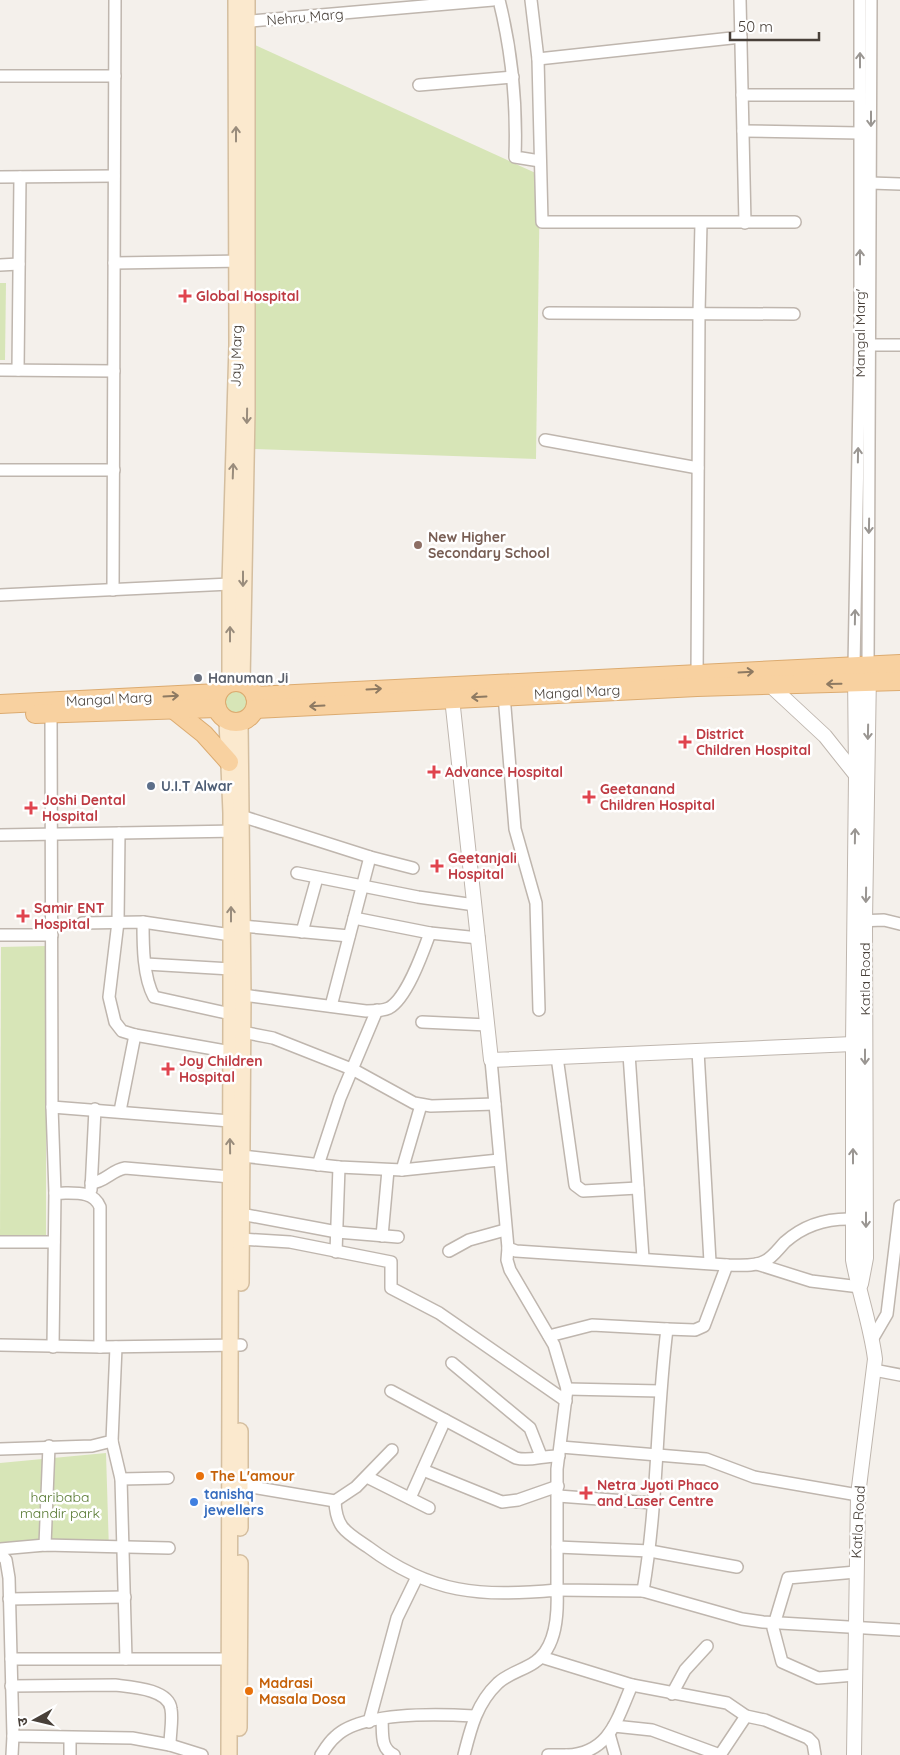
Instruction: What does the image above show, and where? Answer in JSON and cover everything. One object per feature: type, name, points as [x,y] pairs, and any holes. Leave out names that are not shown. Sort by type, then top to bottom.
[{"type":"main road","name":"Jay Marg","points":[[229,701],[242,262],[241,22],[236,0]]},
{"type":"main road","name":"Jay Marg","points":[[241,22],[247,0]]},
{"type":"main road","name":"Jay Marg","points":[[229,701],[230,584],[242,262]]},
{"type":"main road","name":"Mangal Marg","points":[[255,702],[550,680],[698,681],[770,685],[862,675],[900,664]]},
{"type":"main road","name":"Mangal Marg","points":[[255,702],[452,698],[698,681],[862,675],[900,681]]},
{"type":"main road","points":[[253,690],[255,702],[252,714],[229,701],[253,690]]},
{"type":"main road","points":[[229,701],[229,762],[236,823]]},
{"type":"main road","points":[[229,701],[236,823],[236,930],[243,995],[241,1238],[236,1345],[229,1755]]},
{"type":"main road","name":"Mangal Marg","points":[[0,704],[229,701]]},
{"type":"main road","name":"Mangal Marg","points":[[0,716],[174,710],[229,701]]},
{"type":"main road","points":[[174,710],[204,734],[229,762]]},
{"type":"main road","points":[[236,930],[231,969],[230,1121],[240,1485],[239,1755]]},
{"type":"street","points":[[113,590],[115,0]]},
{"type":"street","name":"Nehru Marg","points":[[241,22],[386,5],[493,0]]},
{"type":"street","points":[[499,0],[508,33],[514,77],[515,157],[540,161]]},
{"type":"street","points":[[531,0],[538,58],[542,222],[795,222]]},
{"type":"street","points":[[740,0],[745,223]]},
{"type":"street","name":"Mangal Marg'","points":[[860,0],[860,345],[856,554],[862,675]]},
{"type":"street","points":[[862,675],[868,554],[871,345],[871,0]]},
{"type":"street","points":[[538,58],[741,37]]},
{"type":"street","points":[[0,76],[115,76]]},
{"type":"street","points":[[419,85],[514,77]]},
{"type":"street","points":[[742,95],[860,95]]},
{"type":"street","points":[[743,131],[860,133]]},
{"type":"street","points":[[18,370],[20,176]]},
{"type":"street","points":[[0,177],[114,176]]},
{"type":"street","points":[[871,183],[900,184]]},
{"type":"street","points":[[698,681],[698,313],[701,223]]},
{"type":"street","points":[[114,263],[242,262]]},
{"type":"street","points":[[0,265],[19,264]]},
{"type":"street","points":[[549,313],[794,314]]},
{"type":"street","points":[[871,345],[900,345]]},
{"type":"street","points":[[0,370],[114,371]]},
{"type":"street","points":[[545,440],[698,468]]},
{"type":"street","points":[[0,470],[114,470]]},
{"type":"street","points":[[856,554],[868,554]]},
{"type":"street","points":[[0,595],[230,584]]},
{"type":"street","name":"Katla Road","points":[[860,921],[856,775],[862,675]]},
{"type":"street","name":"Katla Road","points":[[859,1288],[866,1258],[859,1199],[857,1037],[862,675]]},
{"type":"street","points":[[770,685],[825,736],[856,775]]},
{"type":"street","points":[[504,695],[515,829],[536,903],[539,1010]]},
{"type":"street","points":[[452,698],[488,1024],[508,1248],[507,1260],[510,1270],[550,1336],[562,1367],[567,1388],[558,1491],[557,1620],[550,1640],[541,1657],[500,1681],[474,1716],[464,1755]]},
{"type":"street","points":[[51,714],[53,1347]]},
{"type":"street","points":[[0,835],[119,833],[236,823],[413,868]]},
{"type":"street","points":[[119,833],[118,922],[110,997],[115,1022],[122,1031],[135,1035],[231,1052]]},
{"type":"street","points":[[331,1006],[370,858]]},
{"type":"street","points":[[297,874],[475,905]]},
{"type":"street","points":[[302,932],[317,878]]},
{"type":"street","points":[[354,918],[430,933],[479,938]]},
{"type":"street","points":[[860,921],[884,920],[900,924]]},
{"type":"street","points":[[142,922],[149,989],[154,997],[231,1014]]},
{"type":"street","points":[[82,923],[142,922],[236,930],[302,932],[349,936]]},
{"type":"street","points":[[243,995],[377,1010],[391,1007],[414,972],[430,933]]},
{"type":"street","points":[[0,936],[52,935]]},
{"type":"street","points":[[146,964],[231,969]]},
{"type":"street","points":[[318,1165],[337,1106],[354,1070],[377,1010]]},
{"type":"street","points":[[422,1022],[488,1024]]},
{"type":"street","points":[[242,1032],[273,1038],[354,1070],[404,1100],[422,1105],[495,1104]]},
{"type":"street","points":[[120,1111],[135,1035]]},
{"type":"street","points":[[491,1060],[698,1051],[857,1037]]},
{"type":"street","points":[[698,1051],[710,1262]]},
{"type":"street","points":[[629,1054],[643,1258]]},
{"type":"street","points":[[557,1057],[575,1185],[584,1191],[638,1188]]},
{"type":"street","points":[[402,1170],[422,1105]]},
{"type":"street","points":[[52,1107],[230,1121]]},
{"type":"street","points":[[95,1109],[91,1189],[97,1198],[101,1219],[100,1347]]},
{"type":"street","points":[[242,1156],[318,1165],[388,1170],[499,1160]]},
{"type":"street","points":[[336,1252],[339,1167]]},
{"type":"street","points":[[54,1193],[91,1189],[119,1169],[125,1168],[231,1177]]},
{"type":"street","points":[[382,1236],[388,1170]]},
{"type":"street","name":"Katla Road","points":[[854,1755],[858,1495],[874,1370],[873,1338],[853,1260],[853,1218],[859,1199]]},
{"type":"street","points":[[873,1338],[887,1314],[897,1262],[900,1206]]},
{"type":"street","points":[[241,1214],[336,1232],[398,1237]]},
{"type":"street","points":[[508,1248],[516,1251],[710,1262],[727,1265],[757,1264],[766,1261],[794,1234],[805,1227],[826,1220],[853,1218]]},
{"type":"street","points":[[450,1251],[469,1240],[505,1230]]},
{"type":"street","points":[[241,1238],[290,1242],[391,1262],[391,1288],[439,1313],[566,1401]]},
{"type":"street","points":[[0,1242],[54,1242]]},
{"type":"street","points":[[757,1264],[811,1281],[859,1288]]},
{"type":"street","points":[[550,1336],[592,1325],[695,1330],[704,1326],[727,1265]]},
{"type":"street","points":[[643,1591],[650,1551],[653,1502],[659,1455],[660,1391],[667,1329]]},
{"type":"street","points":[[0,1345],[116,1347],[236,1345]]},
{"type":"street","points":[[116,1347],[112,1441],[120,1479],[124,1546],[126,1659]]},
{"type":"street","points":[[452,1363],[530,1428],[542,1456]]},
{"type":"street","points":[[874,1370],[900,1375]]},
{"type":"street","points":[[567,1388],[660,1391]]},
{"type":"street","points":[[391,1391],[516,1458],[528,1460],[560,1451],[659,1455],[706,1460],[754,1477],[858,1495]]},
{"type":"street","points":[[410,1498],[445,1420]]},
{"type":"street","points":[[0,1449],[92,1446],[112,1441]]},
{"type":"street","points":[[45,1544],[48,1446]]},
{"type":"street","points":[[240,1485],[335,1501],[347,1494],[367,1477],[392,1450]]},
{"type":"street","points":[[423,1470],[502,1502],[558,1491],[653,1502]]},
{"type":"street","points":[[367,1477],[429,1508]]},
{"type":"street","points":[[120,1479],[168,1478]]},
{"type":"street","points":[[335,1501],[335,1516],[342,1528],[381,1557],[417,1577],[437,1585],[471,1591],[518,1593],[557,1590],[643,1591],[742,1619],[775,1623],[900,1630]]},
{"type":"street","points":[[0,1549],[45,1544],[169,1548]]},
{"type":"street","points":[[557,1546],[650,1551],[737,1567]]},
{"type":"street","points":[[0,1553],[6,1560],[9,1600],[4,1613],[10,1659],[6,1715],[13,1736],[12,1755]]},
{"type":"street","points":[[855,1675],[818,1678],[782,1662],[774,1628],[788,1578],[856,1572]]},
{"type":"street","points":[[369,1722],[397,1618],[417,1577]]},
{"type":"street","points":[[9,1600],[125,1597]]},
{"type":"street","points":[[672,1694],[685,1670],[707,1646]]},
{"type":"street","points":[[541,1657],[632,1685],[727,1703],[746,1716],[765,1720],[808,1738],[813,1744],[815,1755]]},
{"type":"street","points":[[10,1659],[230,1659]]},
{"type":"street","points":[[8,1689],[115,1685],[130,1686],[159,1694],[168,1701],[171,1707],[170,1745]]},
{"type":"street","points":[[548,1755],[579,1754],[594,1749],[612,1730],[632,1685]]},
{"type":"street","points":[[321,1755],[340,1733],[369,1722],[427,1715],[474,1716]]},
{"type":"street","points":[[612,1730],[652,1730],[720,1755],[746,1716]]},
{"type":"street","points":[[382,1720],[384,1744],[388,1752],[394,1755]]},
{"type":"street","points":[[612,1730],[616,1755]]},
{"type":"street","points":[[13,1736],[70,1738],[113,1736],[170,1745],[202,1755]]},
{"type":"street","points":[[70,1738],[70,1755]]},
{"type":"green space","points":[[255,45],[540,175],[536,459],[255,449]]},
{"type":"green space","points":[[0,283],[6,283],[5,360],[0,360]]},
{"type":"green space","points":[[237,691],[248,695],[252,706],[248,717],[237,721],[226,717],[222,706],[226,695]]},
{"type":"green space","points":[[46,946],[46,1241],[0,1240],[1,947]]},
{"type":"green space","name":"haribaba mandir park","points":[[106,1453],[109,1551],[0,1553],[0,1463]]},
{"type":"place","name":"Global Hospital","points":[[185,296]]},
{"type":"place","name":"New Higher Secondary School","points":[[418,545]]},
{"type":"place","name":"Hanuman Ji","points":[[198,678]]},
{"type":"place","name":"District Children Hospital","points":[[685,742]]},
{"type":"place","name":"Advance Hospital","points":[[434,772]]},
{"type":"place","name":"U.I.T Alwar","points":[[151,786]]},
{"type":"place","name":"Geetanand Children Hospital","points":[[589,797]]},
{"type":"place","name":"Joshi Dental Hospital","points":[[31,808]]},
{"type":"place","name":"Geetanjali Hospital","points":[[437,866]]},
{"type":"place","name":"Samir ENT Hospital","points":[[23,916]]},
{"type":"place","name":"Joy Children Hospital","points":[[168,1069]]},
{"type":"place","name":"The L'amour","points":[[200,1476]]},
{"type":"place","name":"Netra Jyoti Phaco and Laser Centre","points":[[586,1493]]},
{"type":"place","name":"tanishq jewellers","points":[[194,1502]]},
{"type":"place","name":"Madrasi Masala Dosa","points":[[249,1691]]}]
